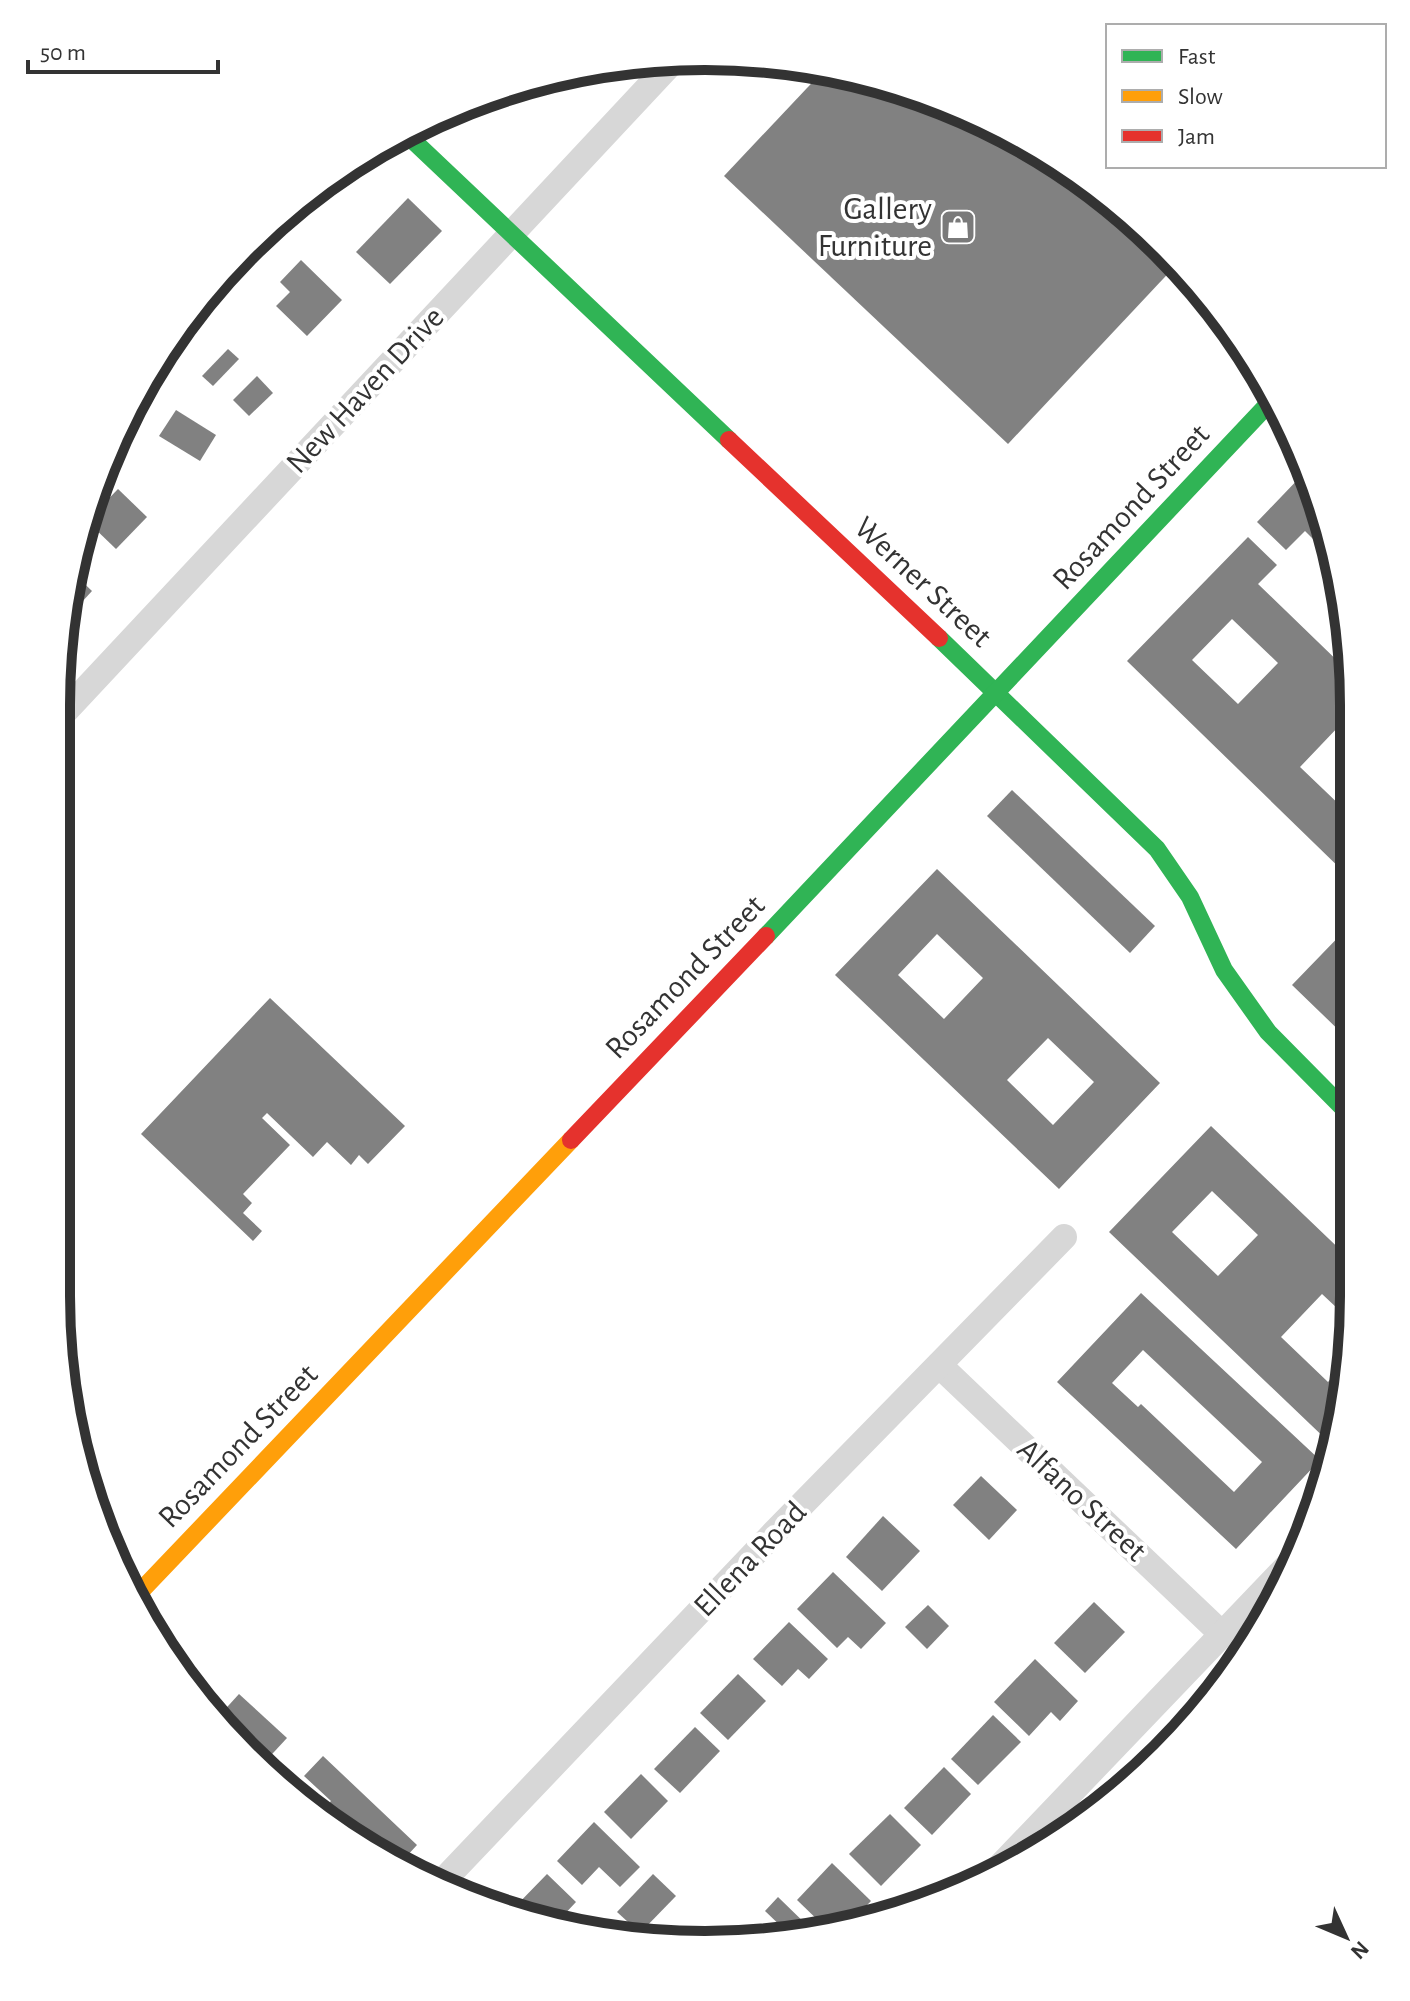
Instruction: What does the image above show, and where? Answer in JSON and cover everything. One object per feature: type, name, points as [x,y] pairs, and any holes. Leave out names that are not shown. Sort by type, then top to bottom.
[{"type":"street","name":"New Haven Drive","points":[[70,706],[664,71]]},
{"type":"street","name":"Werner Street","points":[[413,141],[997,693],[1157,849],[1190,897],[1224,970],[1268,1032],[1340,1105]]},
{"type":"street","name":"Rosamond Street","points":[[142,1590],[1266,407]]},
{"type":"street","name":"Ellena Road","points":[[447,1876],[774,1533],[1064,1237]]},
{"type":"street","name":"Alfano Street","points":[[939,1365],[1223,1635]]},
{"type":"street","points":[[1017,1849],[1272,1583]]},
{"type":"building","name":"Gallery Furniture","points":[[815,80],[829,82],[948,118],[1022,155],[1092,201],[1169,272],[1008,444],[724,176]]},
{"type":"building","points":[[408,198],[442,231],[390,284],[356,252]]},
{"type":"building","points":[[301,260],[342,300],[307,336],[276,306],[290,292],[280,282]]},
{"type":"building","points":[[228,349],[239,359],[213,386],[202,376]]},
{"type":"building","points":[[257,376],[273,393],[249,416],[233,400]]},
{"type":"building","points":[[176,410],[216,435],[200,461],[159,436]]},
{"type":"building","points":[[1298,479],[1319,545],[1305,531],[1286,550],[1257,522]]},
{"type":"building","points":[[118,489],[147,517],[116,549],[96,529],[103,505]]},
{"type":"building","points":[[1248,537],[1277,565],[1258,584],[1339,662],[1340,725],[1300,767],[1340,805],[1340,868],[1127,661]],"holes":[[[1232,619],[1278,663],[1238,704],[1192,660]]]},
{"type":"building","points":[[82,581],[92,591],[81,603],[79,601]]},
{"type":"building","points":[[1012,790],[1155,926],[1130,953],[987,816]]},
{"type":"building","points":[[937,869],[1160,1083],[1059,1189],[835,975]],"holes":[[[937,934],[983,978],[944,1019],[898,975]],[[1048,1038],[1094,1082],[1053,1125],[1007,1080]]]},
{"type":"building","points":[[1340,935],[1340,1031],[1292,985]]},
{"type":"building","points":[[270,998],[405,1126],[368,1164],[359,1155],[351,1165],[327,1142],[313,1157],[267,1113],[262,1118],[290,1145],[243,1194],[252,1203],[243,1213],[262,1231],[253,1241],[141,1134]]},
{"type":"building","points":[[1211,1126],[1340,1250],[1340,1311],[1322,1294],[1281,1337],[1328,1382],[1336,1374],[1324,1437],[1109,1232]],"holes":[[[1212,1191],[1258,1235],[1218,1276],[1172,1232]]]},
{"type":"building","points":[[1141,1293],[1318,1458],[1236,1549],[1057,1382]],"holes":[[[1143,1350],[1262,1462],[1234,1492],[1141,1404],[1138,1407],[1112,1383]]]},
{"type":"building","points":[[981,1476],[1017,1510],[989,1540],[953,1505]]},
{"type":"building","points":[[883,1516],[920,1551],[882,1591],[846,1557]]},
{"type":"building","points":[[833,1572],[886,1623],[861,1649],[848,1637],[837,1648],[797,1609]]},
{"type":"building","points":[[1094,1602],[1125,1632],[1085,1673],[1054,1643]]},
{"type":"building","points":[[928,1605],[949,1626],[927,1649],[905,1627]]},
{"type":"building","points":[[789,1622],[828,1659],[809,1679],[798,1669],[782,1686],[753,1659]]},
{"type":"building","points":[[1035,1659],[1078,1701],[1060,1721],[1051,1712],[1029,1736],[994,1702]]},
{"type":"building","points":[[738,1674],[766,1701],[728,1740],[700,1713]]},
{"type":"building","points":[[239,1694],[287,1738],[269,1757],[224,1710]]},
{"type":"building","points":[[993,1715],[1021,1742],[978,1785],[951,1759]]},
{"type":"building","points":[[695,1727],[720,1751],[680,1793],[654,1769]]},
{"type":"building","points":[[323,1756],[417,1845],[406,1856],[395,1847],[393,1849],[387,1846],[326,1806],[331,1801],[304,1776]]},
{"type":"building","points":[[944,1767],[971,1794],[932,1835],[904,1808]]},
{"type":"building","points":[[641,1774],[668,1801],[631,1839],[604,1812]]},
{"type":"building","points":[[890,1814],[921,1845],[881,1886],[849,1854]]},
{"type":"building","points":[[594,1822],[640,1867],[620,1887],[599,1867],[582,1885],[557,1861]]},
{"type":"building","points":[[832,1863],[871,1901],[862,1911],[819,1921],[797,1900]]},
{"type":"building","points":[[547,1874],[576,1902],[564,1915],[519,1902]]},
{"type":"building","points":[[653,1874],[676,1896],[645,1928],[634,1927],[617,1912]]},
{"type":"building","points":[[778,1897],[805,1923],[781,1927],[765,1911]]},
{"type":"traffic: fast","points":[[413,141],[729,440]]},
{"type":"traffic: fast","points":[[766,936],[1266,407]]},
{"type":"traffic: fast","points":[[939,638],[1157,849],[1190,897],[1224,970],[1268,1032],[1340,1105]]},
{"type":"traffic: slow","points":[[142,1590],[571,1140]]},
{"type":"traffic: jam","points":[[729,440],[939,638]]},
{"type":"traffic: jam","points":[[571,1140],[766,936]]},
{"type":"place","name":"Gallery Furniture","points":[[958,227]]}]
